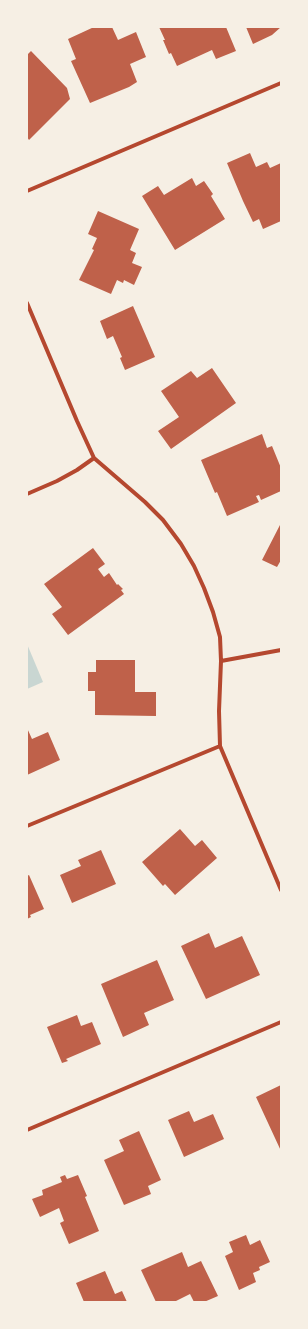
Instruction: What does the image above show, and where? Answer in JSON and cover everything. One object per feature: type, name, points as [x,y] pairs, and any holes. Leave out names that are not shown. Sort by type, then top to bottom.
[{"type":"street","points":[[27,191],[281,83]]},
{"type":"street","points":[[27,303],[94,458],[145,502],[163,520],[181,544],[194,566],[213,612],[220,637],[220,746],[281,890]]},
{"type":"street","points":[[27,494],[58,481],[94,458]]},
{"type":"street","points":[[221,661],[281,650]]},
{"type":"street","points":[[27,826],[220,746]]},
{"type":"street","points":[[27,1130],[281,1022]]},
{"type":"shaded area","points":[[27,644],[43,682],[27,689]]},
{"type":"building","points":[[94,27],[112,27],[118,40],[136,32],[146,57],[130,64],[137,82],[129,87],[90,103],[71,61],[76,59],[68,39]]},
{"type":"building","points":[[159,27],[226,27],[236,51],[216,59],[212,50],[177,66],[171,53],[169,54]]},
{"type":"building","points":[[246,27],[281,27],[272,35],[253,44]]},
{"type":"building","points":[[31,51],[67,88],[70,99],[29,140],[27,137],[27,55]]},
{"type":"building","points":[[250,153],[256,167],[267,162],[270,168],[281,163],[281,221],[263,229],[259,219],[253,222],[227,163]]},
{"type":"building","points":[[192,178],[196,186],[204,181],[213,194],[211,196],[225,219],[175,250],[142,196],[158,186],[164,195]]},
{"type":"building","points":[[98,211],[139,229],[130,250],[136,253],[132,263],[142,267],[134,285],[124,280],[123,283],[117,280],[111,294],[79,280],[94,250],[92,249],[97,238],[88,234]]},
{"type":"building","points":[[133,306],[155,357],[125,370],[120,358],[122,357],[113,336],[107,339],[100,321]]},
{"type":"building","points":[[212,368],[236,403],[171,449],[158,431],[179,417],[161,391],[191,371],[197,378]]},
{"type":"building","points":[[262,434],[267,448],[272,446],[281,468],[281,491],[261,500],[259,495],[256,496],[259,502],[227,516],[201,460]]},
{"type":"building","points":[[281,523],[281,560],[277,567],[262,560]]},
{"type":"building","points":[[93,548],[105,564],[98,569],[104,577],[109,573],[117,585],[118,584],[123,589],[121,590],[124,594],[68,635],[52,614],[62,607],[44,584]]},
{"type":"building","points":[[96,660],[135,660],[135,692],[156,692],[156,716],[95,715],[95,691],[88,691],[88,672],[96,672]]},
{"type":"building","points":[[27,728],[32,739],[48,732],[60,760],[27,775]]},
{"type":"building","points":[[180,829],[195,846],[202,840],[217,858],[175,895],[165,884],[163,886],[142,862]]},
{"type":"building","points":[[101,850],[116,884],[72,903],[60,875],[81,866],[78,860]]},
{"type":"building","points":[[29,875],[44,909],[30,915],[31,917],[27,919],[27,876]]},
{"type":"building","points":[[209,933],[215,948],[242,936],[260,975],[206,999],[181,946]]},
{"type":"building","points":[[157,960],[174,1000],[144,1013],[149,1025],[123,1037],[101,984]]},
{"type":"building","points":[[77,1015],[81,1026],[92,1022],[101,1044],[66,1059],[68,1061],[62,1063],[47,1027]]},
{"type":"building","points":[[281,1085],[281,1151],[256,1097]]},
{"type":"building","points":[[189,1111],[194,1122],[213,1114],[224,1139],[184,1157],[168,1120]]},
{"type":"building","points":[[139,1131],[161,1180],[148,1186],[151,1194],[124,1205],[104,1160],[124,1151],[119,1140]]},
{"type":"building","points":[[65,1175],[67,1179],[78,1175],[99,1231],[69,1244],[60,1223],[64,1221],[59,1208],[40,1217],[32,1199],[43,1195],[42,1190],[62,1182],[60,1177]]},
{"type":"building","points":[[246,1235],[250,1245],[260,1240],[270,1262],[259,1267],[260,1270],[253,1273],[256,1282],[239,1290],[225,1256],[233,1252],[229,1242]]},
{"type":"building","points":[[182,1252],[188,1267],[201,1261],[218,1296],[204,1302],[194,1302],[190,1294],[174,1302],[156,1302],[141,1270]]},
{"type":"building","points":[[105,1271],[115,1294],[122,1291],[127,1302],[84,1302],[76,1283]]}]
